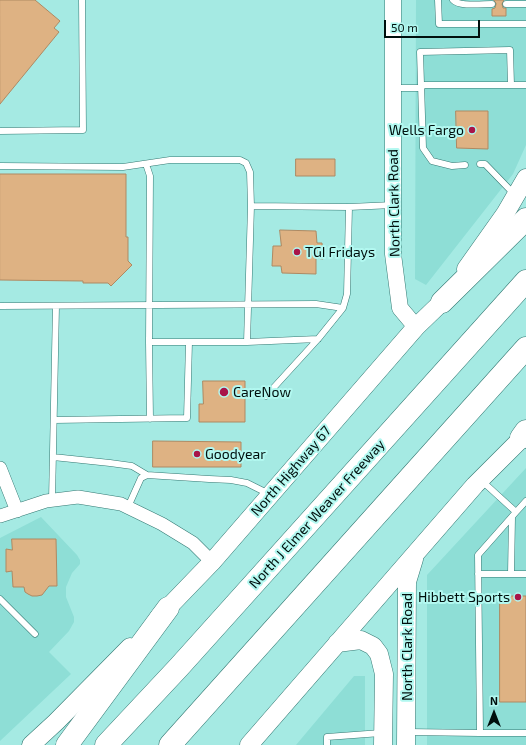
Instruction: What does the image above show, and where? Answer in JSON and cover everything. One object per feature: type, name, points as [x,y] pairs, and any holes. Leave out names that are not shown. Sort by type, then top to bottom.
[{"type":"highway","points":[[442,302],[526,219]]},
{"type":"highway","name":"North J Elmer Weaver Freeway","points":[[106,745],[185,661],[526,281]]},
{"type":"highway","points":[[170,745],[526,348]]},
{"type":"highway","points":[[67,745],[168,608]]},
{"type":"main road","name":"North Highway 67","points":[[31,745],[56,722],[212,562],[416,327],[442,302],[505,214],[526,178]]},
{"type":"main road","points":[[249,745],[417,551],[524,434]]},
{"type":"main road","name":"North Clark Road","points":[[406,738],[407,582],[417,551]]},
{"type":"main road","name":"North Clark Road","points":[[337,643],[361,640],[373,646],[379,654],[384,674],[383,739]]},
{"type":"main road","points":[[383,739],[406,738]]},
{"type":"street","name":"North Clark Road","points":[[393,0],[393,254],[400,308],[416,327]]},
{"type":"street","points":[[0,468],[17,510]]},
{"type":"street","points":[[0,516],[46,500],[78,497],[121,504],[162,524],[193,543],[212,562]]},
{"type":"lane","points":[[0,131],[83,130],[82,0]]},
{"type":"lane","points":[[438,0],[439,24],[526,24]]},
{"type":"lane","points":[[453,0],[461,4],[492,4]]},
{"type":"lane","points":[[506,4],[526,4]]},
{"type":"lane","points":[[465,165],[452,166],[432,161],[423,148],[420,52],[510,50],[511,85]]},
{"type":"lane","points":[[393,88],[420,88],[424,85],[526,85]]},
{"type":"lane","points":[[0,166],[123,167],[170,160],[240,160],[246,164],[250,172],[251,206],[248,342]]},
{"type":"lane","points":[[146,164],[150,176],[150,419]]},
{"type":"lane","points":[[480,164],[485,164],[516,195]]},
{"type":"lane","points":[[251,206],[349,207],[393,205]]},
{"type":"lane","points":[[266,396],[318,339],[343,308],[347,294],[349,207]]},
{"type":"lane","points":[[0,306],[316,304],[343,308]]},
{"type":"lane","points":[[52,500],[56,306]]},
{"type":"lane","points":[[149,342],[248,342],[318,339]]},
{"type":"lane","points":[[54,420],[187,418],[188,342]]},
{"type":"lane","points":[[53,457],[132,466],[147,475],[209,480],[231,480],[247,483],[270,495]]},
{"type":"lane","points":[[128,507],[141,478],[147,475]]},
{"type":"lane","points":[[481,480],[514,514],[511,574]]},
{"type":"lane","points":[[480,733],[478,555],[526,501]]},
{"type":"lane","points":[[478,574],[526,574]]},
{"type":"lane","points":[[0,599],[35,634]]},
{"type":"lane","points":[[406,738],[480,733],[526,733]]},
{"type":"lane","points":[[326,745],[327,737],[383,739]]},
{"type":"shaded area","points":[[416,0],[526,0],[526,145],[513,174],[426,285],[415,279]]},
{"type":"shaded area","points":[[526,468],[526,745],[427,745],[427,575]]},
{"type":"shaded area","points":[[41,517],[80,560],[80,564],[72,573],[66,587],[66,597],[74,617],[74,622],[69,631],[49,652],[71,674],[0,741],[0,538]]},
{"type":"shaded area","points":[[354,676],[365,676],[365,745],[296,745]]},
{"type":"building","points":[[0,0],[35,0],[60,21],[54,28],[59,32],[0,104]]},
{"type":"building","points":[[494,0],[504,0],[502,4],[503,8],[506,8],[506,16],[492,16],[492,9],[495,8],[496,4]]},
{"type":"building","name":"Wells Fargo","points":[[456,111],[488,111],[488,149],[457,148]]},
{"type":"building","points":[[296,159],[335,159],[335,176],[296,176]]},
{"type":"building","points":[[0,174],[126,174],[126,237],[128,237],[128,261],[132,265],[111,286],[108,283],[83,283],[83,281],[0,280]]},
{"type":"building","name":"TGI Fridays","points":[[280,230],[316,231],[317,243],[322,243],[323,259],[316,258],[316,274],[282,273],[281,266],[272,266],[273,246],[281,246]]},
{"type":"building","name":"CareNow","points":[[203,381],[245,381],[245,422],[199,422],[199,404],[203,404]]},
{"type":"building","name":"Goodyear","points":[[153,441],[241,442],[241,467],[153,467]]},
{"type":"building","points":[[12,539],[56,539],[57,586],[49,586],[42,595],[37,596],[32,596],[25,592],[24,587],[13,587],[12,571],[6,572],[6,549],[12,550]]},
{"type":"building","points":[[500,596],[526,596],[526,702],[500,702]]},
{"type":"place","name":"Wells Fargo","points":[[472,130]]},
{"type":"place","name":"TGI Fridays","points":[[297,252]]},
{"type":"place","name":"CareNow","points":[[224,392]]},
{"type":"place","name":"Goodyear","points":[[197,454]]},
{"type":"place","name":"Hibbett Sports","points":[[518,597]]}]
